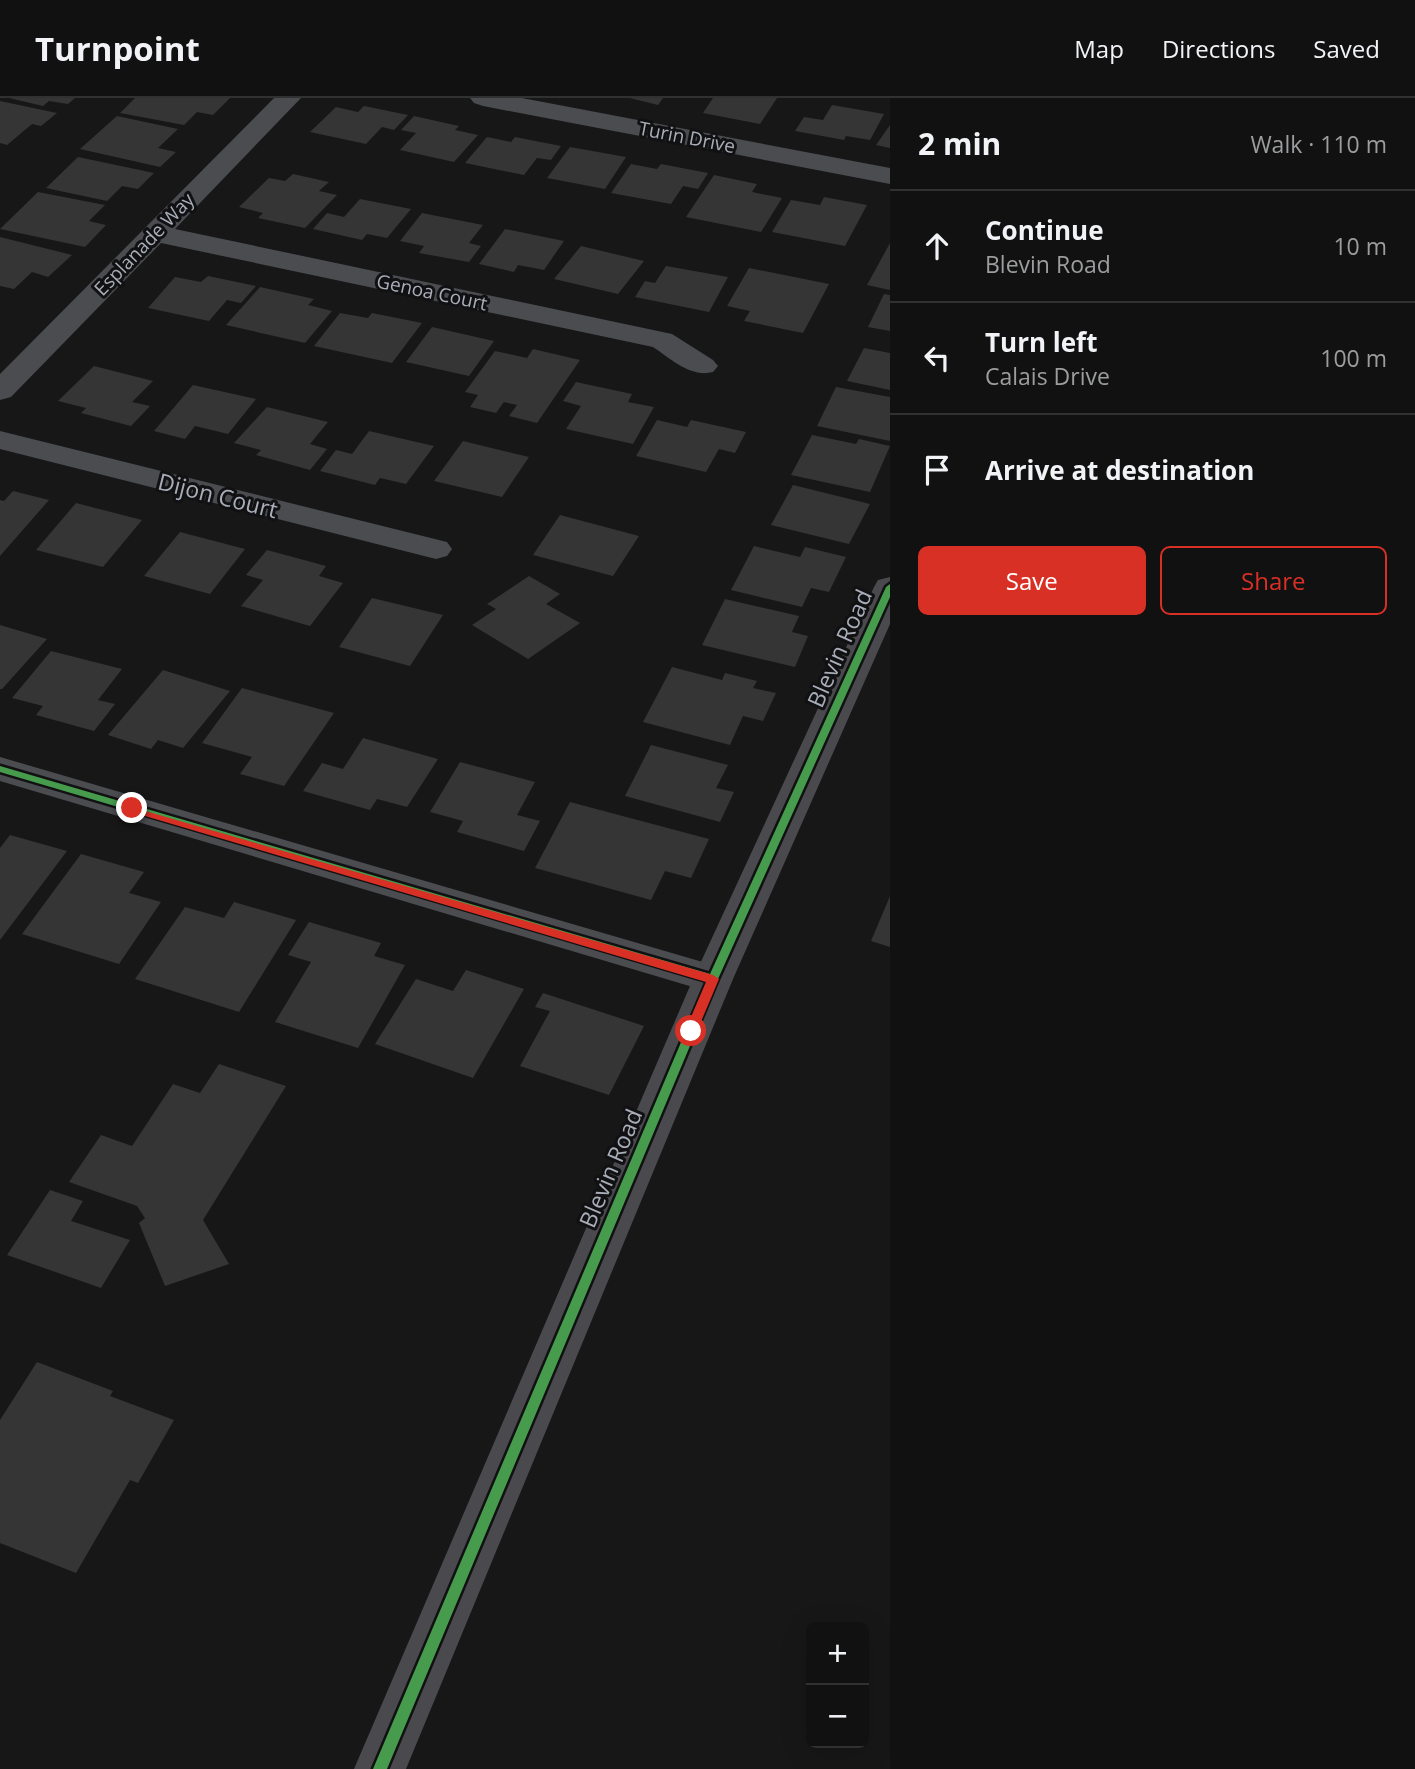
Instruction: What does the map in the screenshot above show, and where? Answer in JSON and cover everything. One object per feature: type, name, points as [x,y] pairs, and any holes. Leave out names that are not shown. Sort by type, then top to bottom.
[{"type":"street","name":"Esplanade Way","points":[[0,391],[288,98]]},
{"type":"street","name":"Turin Drive","points":[[484,98],[890,176]]},
{"type":"street","name":"Genoa Court","points":[[155,233],[662,340],[703,366]]},
{"type":"street","name":"Dijon Court","points":[[0,440],[436,549]]},
{"type":"street","name":"Blevin Road","points":[[380,1769],[713,979],[890,587]]},
{"type":"street","points":[[0,769],[713,979]]},
{"type":"building","points":[[9,98],[75,98],[68,104],[49,101],[43,106]]},
{"type":"building","points":[[135,98],[230,98],[213,115],[197,112],[184,125],[120,113]]},
{"type":"building","points":[[630,98],[663,98],[658,105]]},
{"type":"building","points":[[713,98],[777,98],[760,124],[703,113]]},
{"type":"building","points":[[0,101],[57,113],[41,126],[32,124],[7,145],[0,143]]},
{"type":"building","points":[[832,105],[884,114],[870,140],[846,136],[844,140],[795,131],[804,117],[823,120]]},
{"type":"building","points":[[364,106],[408,115],[394,130],[382,127],[366,144],[310,132],[336,107],[358,112]]},
{"type":"building","points":[[117,116],[178,129],[158,148],[176,152],[160,167],[80,149]]},
{"type":"building","points":[[414,116],[459,126],[455,130],[478,135],[454,162],[400,150],[416,133],[401,130]]},
{"type":"building","points":[[890,125],[890,148],[876,145]]},
{"type":"building","points":[[487,137],[511,142],[515,137],[561,146],[551,160],[537,158],[524,175],[465,163]]},
{"type":"building","points":[[570,147],[626,157],[605,189],[547,178]]},
{"type":"building","points":[[78,157],[154,173],[138,189],[122,186],[107,201],[46,188]]},
{"type":"building","points":[[631,164],[657,169],[661,164],[708,173],[698,189],[683,186],[671,204],[611,193]]},
{"type":"building","points":[[293,174],[329,182],[319,191],[337,195],[305,228],[258,218],[263,213],[239,207],[269,178],[285,181]]},
{"type":"building","points":[[714,175],[757,184],[752,192],[782,198],[761,232],[686,217]]},
{"type":"building","points":[[38,192],[105,205],[89,221],[106,225],[85,247],[0,229]]},
{"type":"building","points":[[824,197],[867,205],[845,246],[772,232],[791,200],[820,205]]},
{"type":"building","points":[[360,199],[411,209],[387,238],[367,234],[362,240],[313,229],[327,213],[344,217]]},
{"type":"building","points":[[422,213],[483,225],[469,243],[481,246],[469,262],[419,253],[424,246],[400,241]]},
{"type":"building","points":[[505,229],[564,241],[544,270],[518,265],[514,272],[479,264]]},
{"type":"building","points":[[0,237],[72,255],[48,277],[32,272],[14,289],[0,286]]},
{"type":"building","points":[[890,243],[890,290],[867,285]]},
{"type":"building","points":[[581,246],[644,261],[618,294],[554,279]]},
{"type":"building","points":[[666,266],[728,277],[709,312],[635,297],[645,281],[655,283]]},
{"type":"building","points":[[749,268],[829,284],[803,333],[744,321],[750,311],[727,306]]},
{"type":"building","points":[[208,276],[256,286],[241,303],[227,300],[209,321],[148,308],[175,277],[201,282]]},
{"type":"building","points":[[260,287],[314,299],[308,305],[332,311],[305,343],[226,325]]},
{"type":"building","points":[[884,294],[890,295],[890,331],[868,327]]},
{"type":"building","points":[[340,313],[368,318],[372,313],[422,323],[392,363],[314,346]]},
{"type":"building","points":[[432,327],[494,341],[469,376],[406,362]]},
{"type":"building","points":[[864,348],[890,353],[890,390],[847,381]]},
{"type":"building","points":[[533,349],[580,360],[537,423],[509,416],[517,405],[504,402],[496,413],[470,407],[478,395],[465,392],[495,351],[527,358]]},
{"type":"building","points":[[94,366],[153,381],[132,402],[150,406],[131,426],[81,413],[86,408],[58,401]]},
{"type":"building","points":[[576,382],[632,394],[628,402],[654,407],[633,444],[566,429],[581,406],[563,401]]},
{"type":"building","points":[[193,385],[256,399],[228,434],[195,426],[185,439],[154,431]]},
{"type":"building","points":[[836,387],[890,397],[890,441],[817,426]]},
{"type":"building","points":[[267,407],[328,422],[310,444],[327,449],[310,470],[256,455],[261,450],[234,443]]},
{"type":"building","points":[[657,420],[687,427],[691,420],[746,432],[735,453],[719,449],[706,472],[636,456]]},
{"type":"building","points":[[369,431],[434,446],[406,484],[380,478],[375,485],[320,471],[336,450],[352,454]]},
{"type":"building","points":[[812,435],[856,444],[859,439],[890,446],[870,492],[791,475]]},
{"type":"building","points":[[463,441],[529,457],[502,497],[434,481]]},
{"type":"building","points":[[793,485],[870,504],[849,544],[771,525]]},
{"type":"building","points":[[13,491],[49,500],[0,556],[0,500],[4,501]]},
{"type":"building","points":[[76,503],[142,520],[103,567],[36,550]]},
{"type":"building","points":[[560,515],[639,536],[613,576],[533,555]]},
{"type":"building","points":[[180,532],[245,549],[210,594],[144,576]]},
{"type":"building","points":[[754,546],[800,557],[805,547],[846,557],[829,592],[811,588],[802,607],[731,590]]},
{"type":"building","points":[[267,550],[326,566],[319,576],[343,583],[310,626],[241,606],[263,580],[246,575]]},
{"type":"building","points":[[529,576],[560,594],[546,604],[580,623],[528,659],[472,625],[496,609],[487,604]]},
{"type":"building","points":[[372,598],[443,615],[410,666],[339,647]]},
{"type":"building","points":[[725,599],[799,616],[792,632],[808,636],[795,667],[702,645]]},
{"type":"building","points":[[0,625],[47,639],[2,689],[0,689]]},
{"type":"building","points":[[51,651],[122,669],[98,700],[115,704],[94,731],[36,715],[43,706],[12,698]]},
{"type":"building","points":[[672,667],[722,680],[725,673],[757,681],[753,688],[776,693],[763,721],[743,716],[730,745],[643,722]]},
{"type":"building","points":[[163,670],[230,691],[183,748],[158,740],[151,749],[108,735]]},
{"type":"building","points":[[242,688],[334,713],[284,786],[240,774],[252,757],[202,743]]},
{"type":"building","points":[[363,738],[438,759],[407,807],[377,799],[370,810],[303,791],[322,763],[343,769]]},
{"type":"building","points":[[651,745],[728,765],[716,788],[734,792],[720,822],[625,796]]},
{"type":"building","points":[[460,762],[535,782],[517,815],[540,821],[524,851],[457,832],[463,821],[430,812]]},
{"type":"building","points":[[570,802],[709,839],[691,878],[665,871],[651,900],[535,868]]},
{"type":"building","points":[[10,835],[67,851],[0,940],[0,848]]},
{"type":"building","points":[[81,854],[144,872],[129,893],[161,902],[119,964],[22,934]]},
{"type":"building","points":[[890,896],[890,947],[871,941]]},
{"type":"building","points":[[234,902],[296,920],[239,1012],[135,979],[185,907],[224,918]]},
{"type":"building","points":[[309,922],[381,943],[374,956],[405,965],[358,1048],[275,1022],[311,962],[288,955]]},
{"type":"building","points":[[466,970],[524,989],[473,1078],[375,1044],[416,979],[453,991]]},
{"type":"building","points":[[543,993],[644,1026],[609,1095],[520,1066],[550,1011],[535,1007]]},
{"type":"building","points":[[219,1064],[286,1086],[203,1220],[229,1264],[165,1286],[139,1223],[145,1218],[137,1206],[69,1182],[101,1135],[132,1146],[173,1084],[200,1093]]},
{"type":"building","points":[[50,1190],[83,1201],[71,1221],[130,1240],[101,1288],[7,1255]]},
{"type":"building","points":[[37,1362],[113,1391],[110,1396],[174,1420],[138,1483],[130,1480],[76,1573],[0,1543],[0,1420]]},
{"type":"cycle path","points":[[380,1769],[713,979],[890,587]]},
{"type":"cycle path","points":[[0,769],[713,979]]},
{"type":"route","points":[[132,808],[713,979],[691,1031]]}]
